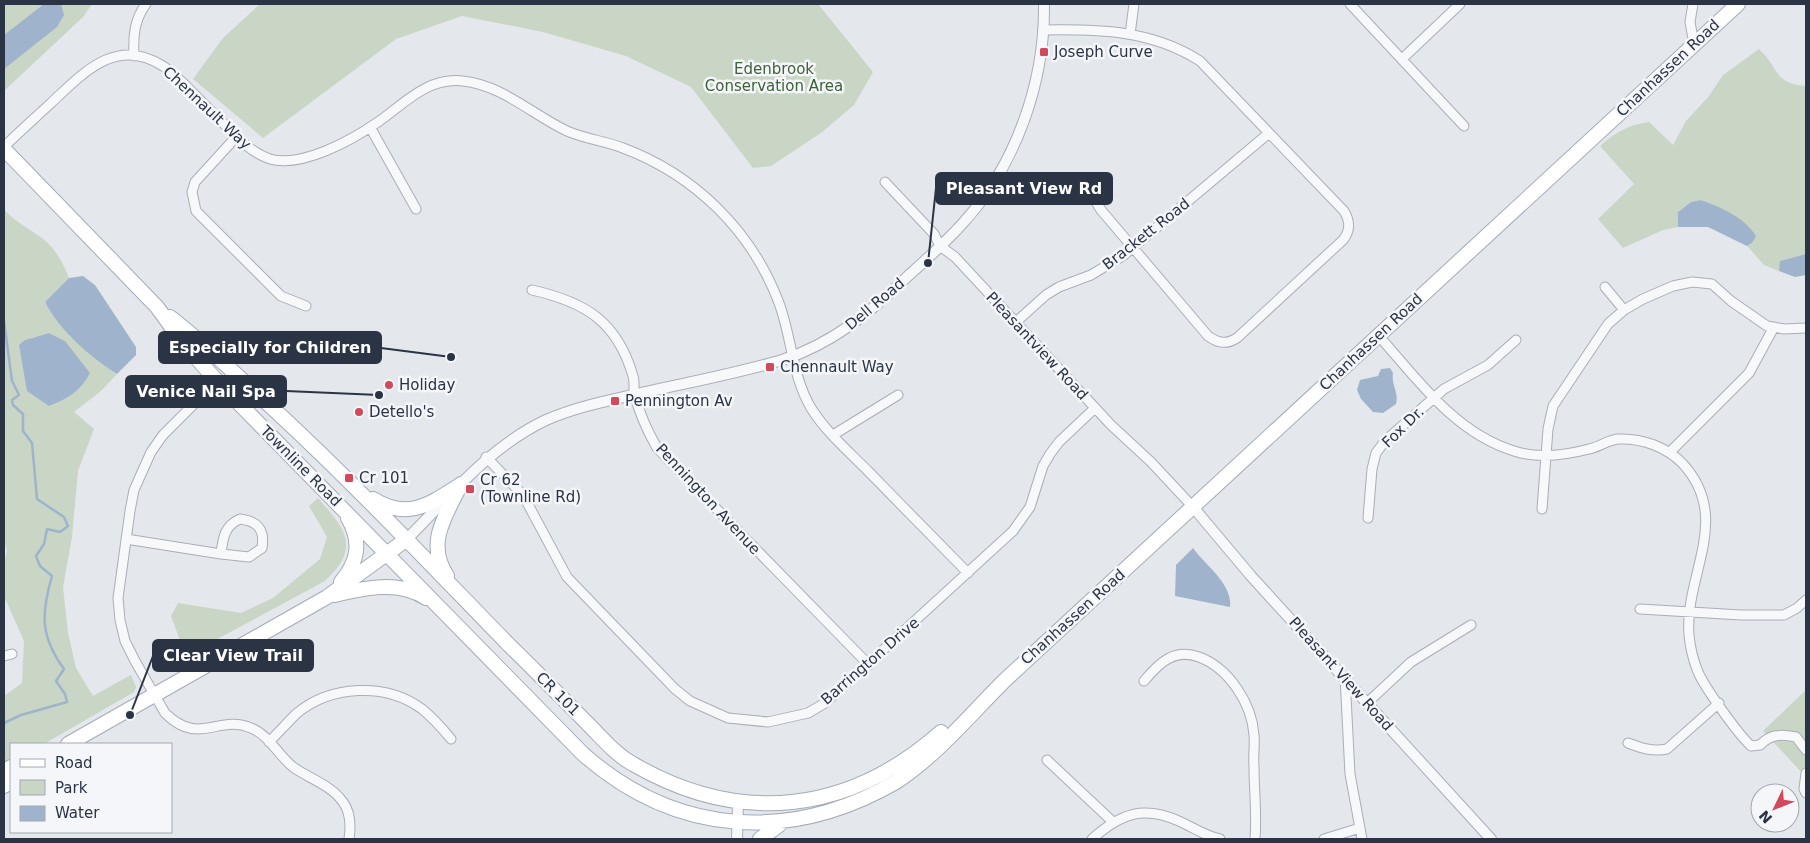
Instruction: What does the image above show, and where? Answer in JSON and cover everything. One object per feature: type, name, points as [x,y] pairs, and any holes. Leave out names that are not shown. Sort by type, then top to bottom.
[{"type":"main road","name":"Chanhassen Road","points":[[1004,681],[1738,4]]},
{"type":"main road","name":"Townline Road","points":[[4,148],[157,307],[183,343],[217,380],[388,554]]},
{"type":"main road","name":"Townline Road","points":[[157,307],[194,335],[356,488],[407,539]]},
{"type":"main road","points":[[356,488],[379,503],[401,510],[424,507],[461,484]]},
{"type":"main road","points":[[461,484],[436,542],[445,573],[462,596]]},
{"type":"main road","points":[[327,597],[351,571],[357,551],[354,532],[339,505]]},
{"type":"main road","name":"CR 101","points":[[70,743],[327,597],[407,539],[606,742],[630,763],[688,790],[718,799],[738,802],[785,803],[815,799],[864,782],[898,765],[1004,681]]},
{"type":"main road","name":"CR 101","points":[[388,554],[583,754],[605,773],[631,791],[671,810],[692,817],[737,825]]},
{"type":"main road","name":"CR 101","points":[[327,597],[367,588],[388,587],[406,589],[421,595],[439,607]]},
{"type":"main road","points":[[737,825],[781,824],[837,812],[862,802],[897,781],[951,734],[1004,681]]},
{"type":"main road","points":[[760,839],[781,824]]},
{"type":"street","points":[[134,56],[133,36],[136,22],[146,4]]},
{"type":"street","name":"Dell Road","points":[[407,539],[486,457],[545,421],[582,407],[755,367],[791,356],[842,332],[868,313],[940,246],[974,210],[1008,157],[1035,85],[1043,30],[1044,4]]},
{"type":"street","points":[[1130,34],[1134,4]]},
{"type":"street","points":[[1350,4],[1464,126]]},
{"type":"street","points":[[1402,59],[1460,4]]},
{"type":"street","points":[[1693,4],[1690,23],[1694,44]]},
{"type":"street","points":[[1043,30],[1130,34],[1162,41],[1181,49],[1200,61],[1344,211],[1350,225],[1348,234],[1237,338],[1230,342],[1222,343],[1208,336],[1096,202],[1095,184]]},
{"type":"street","name":"Chennault Way","points":[[4,148],[93,65],[118,56],[134,56],[160,64],[174,74],[237,136],[256,152],[270,159],[300,160],[370,127],[417,92],[432,85],[448,81],[464,81],[509,97],[569,132],[621,147],[652,160],[680,177],[706,197],[730,221],[750,247],[767,275],[780,305],[790,339],[791,356],[810,407],[833,435],[968,573]]},
{"type":"street","points":[[370,127],[416,209]]},
{"type":"street","name":"Brackett Road","points":[[1016,322],[1046,295],[1059,287],[1091,276],[1133,248],[1269,132]]},
{"type":"street","points":[[237,136],[195,182],[192,192],[196,211],[281,296],[306,306]]},
{"type":"street","name":"Pleasantview Road","points":[[885,182],[934,234],[940,246],[955,257],[1095,408],[1151,462],[1193,507]]},
{"type":"street","points":[[1542,509],[1548,429],[1553,406],[1608,324],[1624,310],[1658,293],[1692,282],[1712,284],[1752,317],[1774,327],[1784,329],[1806,328]]},
{"type":"street","points":[[1605,287],[1624,310]]},
{"type":"street","name":"Pennington Avenue","points":[[532,290],[575,302],[606,324],[627,356],[634,379],[635,394],[646,428],[657,448],[869,664]]},
{"type":"street","points":[[1670,452],[1749,373],[1774,327]]},
{"type":"street","points":[[1378,335],[1464,427],[1493,444],[1516,452],[1547,455],[1590,449],[1617,439],[1643,441],[1670,452],[1685,466],[1700,491],[1707,518],[1691,610],[1689,635],[1698,672],[1751,746],[1760,746],[1766,739],[1779,734],[1796,737],[1806,750]]},
{"type":"street","name":"Fox Dr.","points":[[1368,518],[1372,469],[1376,453],[1385,441],[1444,389],[1488,365],[1516,340]]},
{"type":"street","points":[[217,380],[163,435],[151,452],[134,490],[118,598],[120,620],[125,641],[165,712],[183,726],[206,729],[229,724],[240,724],[262,734],[293,766],[325,786],[344,803],[351,827],[349,839]]},
{"type":"street","points":[[833,435],[898,395]]},
{"type":"street","name":"Barrington Drive","points":[[486,457],[523,495],[536,516],[556,559],[572,582],[675,689],[709,711],[748,722],[768,722],[808,713],[825,703],[968,573],[1023,520],[1036,494],[1043,466],[1050,454],[1059,442],[1095,408]]},
{"type":"street","name":"Pleasant View Road","points":[[1193,507],[1251,576],[1491,839]]},
{"type":"street","points":[[126,539],[240,558],[256,554],[262,548],[262,532],[250,520],[240,519],[232,522],[223,538],[221,554]]},
{"type":"street","points":[[1640,609],[1691,610],[1741,615],[1784,615],[1797,608],[1806,600]]},
{"type":"street","points":[[1367,703],[1411,662],[1471,625]]},
{"type":"street","points":[[1144,681],[1158,664],[1172,655],[1188,654],[1213,664],[1233,684],[1249,713],[1254,734],[1255,839]]},
{"type":"street","points":[[1345,677],[1350,774],[1362,839]]},
{"type":"street","points":[[269,742],[297,714],[313,703],[330,695],[368,691],[404,699],[420,708],[452,739]]},
{"type":"street","points":[[1628,743],[1645,750],[1657,751],[1667,749],[1719,703]]},
{"type":"street","points":[[1047,760],[1113,822]]},
{"type":"street","points":[[1806,773],[1804,789],[1806,793]]},
{"type":"street","points":[[737,839],[738,802]]},
{"type":"street","points":[[1092,839],[1113,822],[1125,816],[1142,812],[1160,814],[1220,839]]},
{"type":"street","points":[[1324,839],[1360,828]]},
{"type":"green space","points":[[4,4],[92,4],[83,17],[4,91]]},
{"type":"green space","name":"Edenbrook Conservation Area","points":[[260,4],[818,4],[873,72],[854,105],[821,133],[771,166],[753,168],[691,87],[626,56],[543,32],[462,16],[396,39],[263,138],[193,79],[223,38]]},
{"type":"green space","points":[[1759,49],[1782,78],[1788,82],[1806,86],[1806,254],[1781,261],[1779,271],[1764,265],[1747,246],[1752,243],[1702,200],[1691,202],[1678,212],[1678,227],[1663,230],[1623,248],[1598,219],[1634,184],[1600,146],[1623,130],[1649,122],[1673,145],[1686,121],[1709,96],[1723,75]]},
{"type":"green space","points":[[4,210],[49,244],[56,252],[69,278],[45,302],[59,323],[77,342],[97,360],[117,374],[101,391],[74,412],[94,429],[78,471],[72,537],[63,587],[68,633],[76,668],[93,696],[131,675],[136,687],[134,692],[46,743],[10,743],[10,761],[4,764],[4,696],[22,683],[24,641],[4,596],[4,566],[7,550],[4,541]],"holes":[[[49,333],[65,341],[25,340]]]},
{"type":"green space","points":[[318,498],[336,520],[346,539],[343,558],[336,569],[325,581],[186,656],[171,616],[178,603],[241,613],[273,598],[320,559],[327,537],[309,506]]},
{"type":"green space","points":[[1806,690],[1806,777],[1763,731]]},
{"type":"water","points":[[44,4],[61,4],[64,15],[57,27],[4,69],[4,35]]},
{"type":"water","points":[[1701,200],[1724,210],[1745,223],[1756,236],[1752,243],[1747,246],[1708,227],[1678,227],[1678,212],[1691,202]]},
{"type":"water","points":[[1806,254],[1806,275],[1795,277],[1779,271],[1780,261]]},
{"type":"water","points":[[83,276],[95,285],[136,347],[136,355],[117,374],[96,360],[67,333],[45,302],[69,278]]},
{"type":"water","points":[[49,333],[65,341],[90,373],[73,394],[49,406],[27,391],[19,345],[25,340]]},
{"type":"water","points":[[1390,368],[1393,373],[1397,396],[1396,404],[1383,413],[1373,412],[1361,399],[1357,390],[1360,380],[1378,376],[1381,369]]},
{"type":"water","points":[[1193,548],[1223,583],[1230,599],[1230,607],[1175,596],[1176,565]]},
{"type":"waterway","points":[[4,321],[12,381],[19,395],[12,400],[13,405],[23,414],[23,431],[32,443],[37,499],[64,517],[68,526],[60,532],[47,529],[44,544],[36,556],[40,566],[52,576],[46,602],[45,624],[50,646],[64,669],[56,681],[65,694],[67,702],[21,715],[4,723]]},
{"type":"place","name":"Joseph Curve","points":[[1044,52]]},
{"type":"place","name":"Pleasant View Rd","points":[[928,263]]},
{"type":"place","name":"Especially for Children","points":[[451,357]]},
{"type":"place","name":"Chennault Way","points":[[770,367]]},
{"type":"place","name":"Holiday","points":[[389,385]]},
{"type":"place","name":"Venice Nail Spa","points":[[379,395]]},
{"type":"place","name":"Pennington Av","points":[[615,401]]},
{"type":"place","name":"Detello's","points":[[359,412]]},
{"type":"place","name":"Cr 101","points":[[349,478]]},
{"type":"place","name":"Cr 62 (Townline Rd)","points":[[470,489]]},
{"type":"place","name":"Clear View Trail","points":[[130,715]]}]
